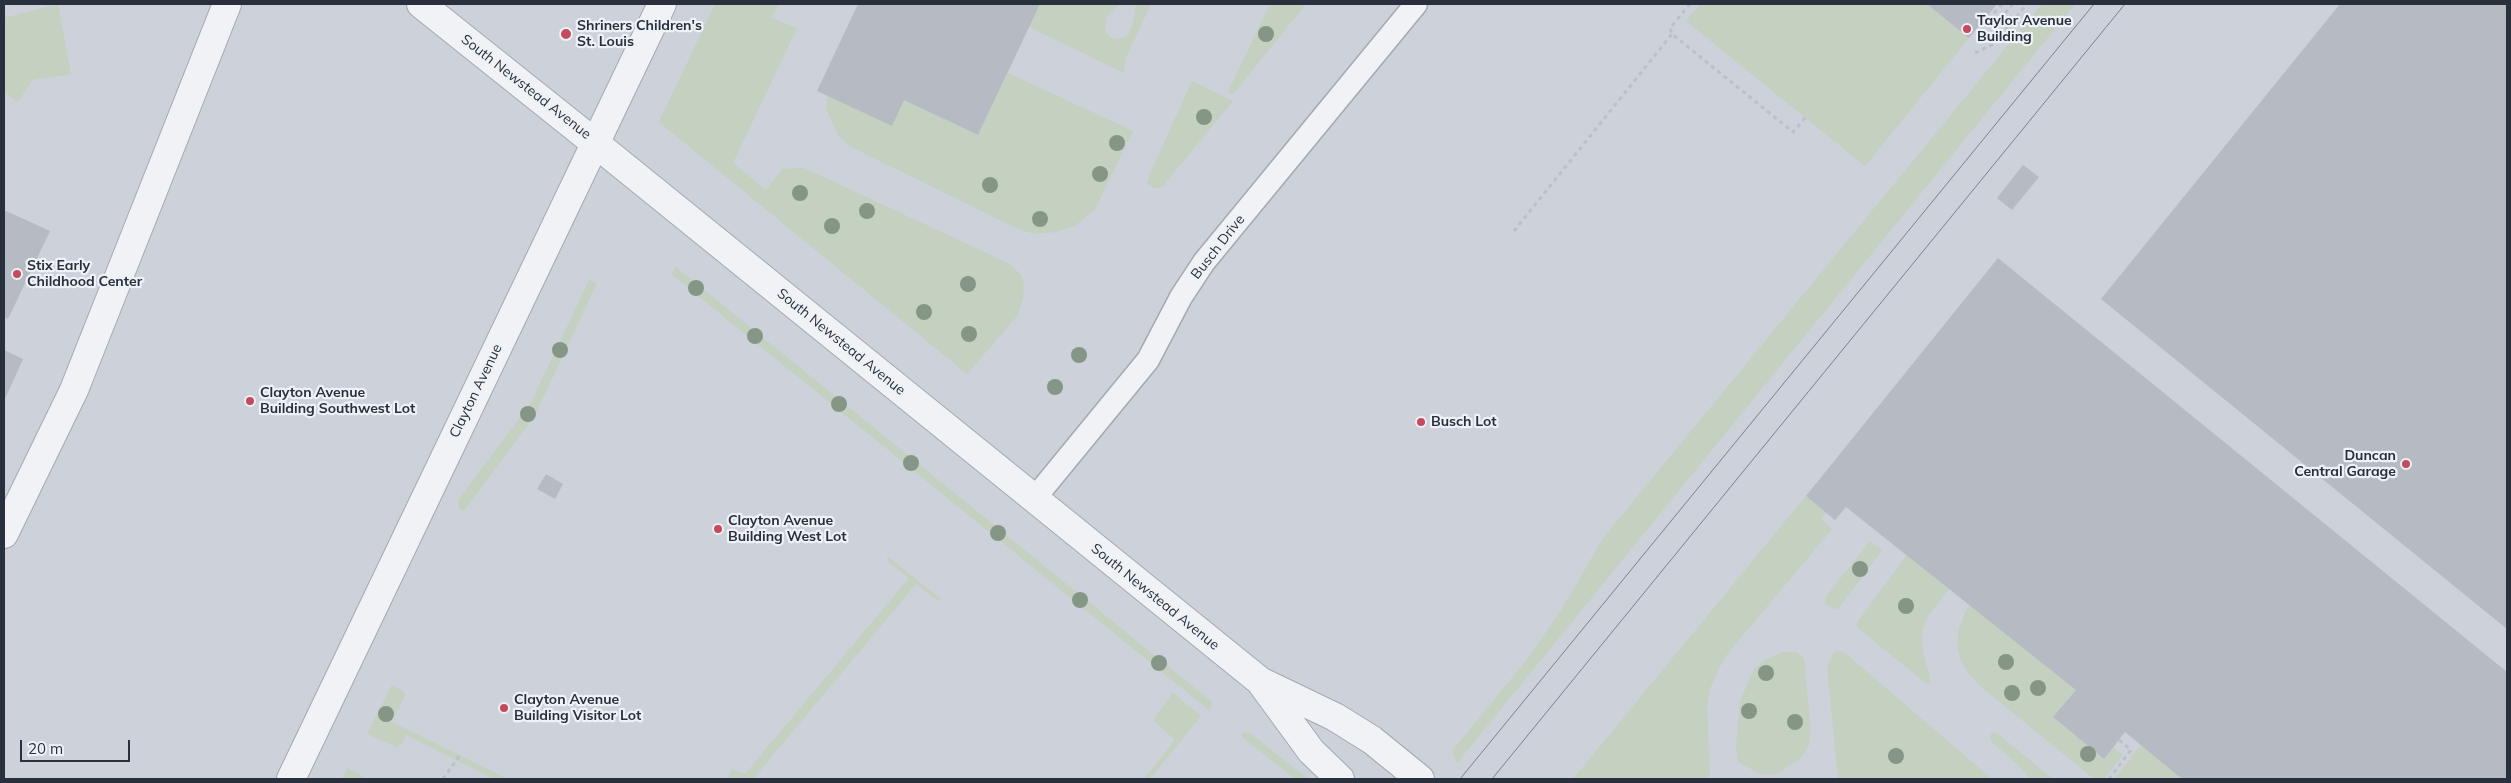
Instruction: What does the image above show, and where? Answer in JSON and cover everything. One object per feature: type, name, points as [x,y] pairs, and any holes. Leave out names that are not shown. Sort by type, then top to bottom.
[{"type":"street","points":[[4,534],[74,390],[227,4]]},
{"type":"street","name":"South Newstead Avenue","points":[[421,4],[595,142],[1260,681],[1349,726],[1372,740],[1420,779]]},
{"type":"street","name":"Clayton Avenue","points":[[291,779],[662,4]]},
{"type":"street","name":"South Newstead Avenue","points":[[1260,681],[1311,751],[1340,779]]},
{"type":"lane","name":"Busch Drive","points":[[1034,499],[1148,360],[1181,297],[1204,262],[1416,4]]},
{"type":"path","points":[[1690,4],[1670,28],[1672,34],[1793,132],[1806,117]]},
{"type":"path","points":[[2002,4],[1990,18],[1997,23],[2013,4]]},
{"type":"path","points":[[1975,53],[1994,44],[2027,4]]},
{"type":"path","points":[[1514,231],[1672,34]]},
{"type":"path","points":[[2109,779],[2131,750],[2119,740]]},
{"type":"path","points":[[444,779],[460,755]]},
{"type":"shaded area","points":[[4,4],[2507,4],[2507,779],[4,779]]},
{"type":"green space","points":[[58,4],[71,74],[32,80],[18,102],[4,93],[4,15],[8,17]]},
{"type":"green space","points":[[715,4],[778,4],[772,18],[797,28],[733,163],[766,190],[782,169],[804,168],[1010,264],[1022,276],[1024,286],[1023,299],[1018,315],[967,374],[659,122]]},
{"type":"green space","points":[[1040,4],[1120,4],[1107,17],[1105,31],[1111,38],[1120,39],[1128,35],[1134,21],[1136,4],[1151,4],[1126,57],[1124,73],[1029,27]]},
{"type":"green space","points":[[1270,4],[1306,4],[1233,94],[1228,92]]},
{"type":"green space","points":[[1700,4],[1927,4],[1969,38],[1865,166],[1686,21]]},
{"type":"green space","points":[[2042,4],[2075,4],[1457,763],[1452,751],[1529,657],[1560,612],[1604,537]]},
{"type":"green space","points":[[1008,73],[1133,131],[1095,209],[1075,226],[1056,232],[1035,234],[1018,229],[851,147],[838,135],[826,108],[827,95],[904,100],[978,135]]},
{"type":"green space","points":[[1192,81],[1233,101],[1162,187],[1154,188],[1147,183],[1149,176]]},
{"type":"green space","points":[[676,267],[1212,702],[1210,711],[671,274]]},
{"type":"green space","points":[[589,280],[597,283],[535,415],[464,511],[459,508],[458,500],[531,403]]},
{"type":"green space","points":[[1806,496],[1826,512],[1821,519],[1832,529],[1728,653],[1718,670],[1709,691],[1707,709],[1710,773],[1708,779],[1573,779]]},
{"type":"green space","points":[[1870,541],[1882,550],[1838,609],[1834,609],[1825,603],[1825,598]]},
{"type":"green space","points":[[1907,555],[1949,589],[1928,616],[1922,631],[1923,652],[1930,677],[1930,682],[1927,684],[1858,628],[1856,624]]},
{"type":"green space","points":[[887,556],[941,599],[937,600],[916,584],[753,779],[727,779],[732,769],[745,774],[909,578],[888,562]]},
{"type":"green space","points":[[1969,604],[2076,690],[2053,717],[2103,759],[2113,747],[2123,755],[2106,777],[2094,779],[1980,686],[1969,674],[1961,662],[1957,646],[1959,628]]},
{"type":"green space","points":[[1840,651],[1845,653],[1992,779],[1838,779],[1827,667],[1834,652]]},
{"type":"green space","points":[[1783,652],[1796,652],[1804,658],[1811,732],[1809,745],[1802,757],[1786,768],[1773,775],[1760,774],[1738,762],[1736,747],[1740,701],[1754,669],[1767,659]]},
{"type":"green space","points":[[392,685],[403,691],[405,695],[392,722],[508,779],[494,779],[406,735],[402,743],[396,747],[367,734]]},
{"type":"green space","points":[[1173,693],[1201,716],[1150,779],[1144,779],[1175,740],[1155,722],[1155,717]]},
{"type":"green space","points":[[1245,732],[1250,733],[1308,779],[1295,779],[1241,736]]},
{"type":"green space","points":[[1998,734],[2053,779],[2030,779],[2018,765],[1991,741],[1990,735]]},
{"type":"green space","points":[[2141,745],[2182,779],[2114,779]]},
{"type":"green space","points":[[347,768],[369,779],[342,779]]},
{"type":"building","points":[[858,4],[1040,4],[978,135],[904,100],[892,126],[817,91]]},
{"type":"building","name":"Taylor Avenue Building","points":[[1927,4],[1997,4],[1969,38]]},
{"type":"building","name":"Duncan Central Garage","points":[[2340,4],[2507,4],[2507,629],[2101,299]]},
{"type":"building","points":[[2023,165],[2039,177],[2012,210],[1997,198]]},
{"type":"building","name":"Stix Early Childhood Center","points":[[4,210],[50,231],[8,319],[4,317]]},
{"type":"building","points":[[1998,258],[2507,672],[2507,779],[2182,779],[2125,732],[2104,759],[2053,717],[2076,690],[1846,507],[1835,520],[1806,496]]},
{"type":"building","points":[[4,350],[23,359],[4,401]]},
{"type":"building","points":[[546,474],[563,484],[555,499],[537,489]]},
{"type":"tram line","points":[[1460,779],[2094,4]]},
{"type":"tram line","points":[[1492,779],[2125,4]]},
{"type":"place","name":"Taylor Avenue Building","points":[[1967,29]]},
{"type":"place","name":"Shriners Children's St. Louis","points":[[566,34]]},
{"type":"place","name":"Stix Early Childhood Center","points":[[17,274]]},
{"type":"place","name":"Clayton Avenue Building Southwest Lot","points":[[250,401]]},
{"type":"place","name":"Busch Lot","points":[[1421,422]]},
{"type":"place","name":"Duncan Central Garage","points":[[2406,464]]},
{"type":"place","name":"Clayton Avenue Building West Lot","points":[[718,529]]},
{"type":"place","name":"Clayton Avenue Building Visitor Lot","points":[[504,708]]}]
